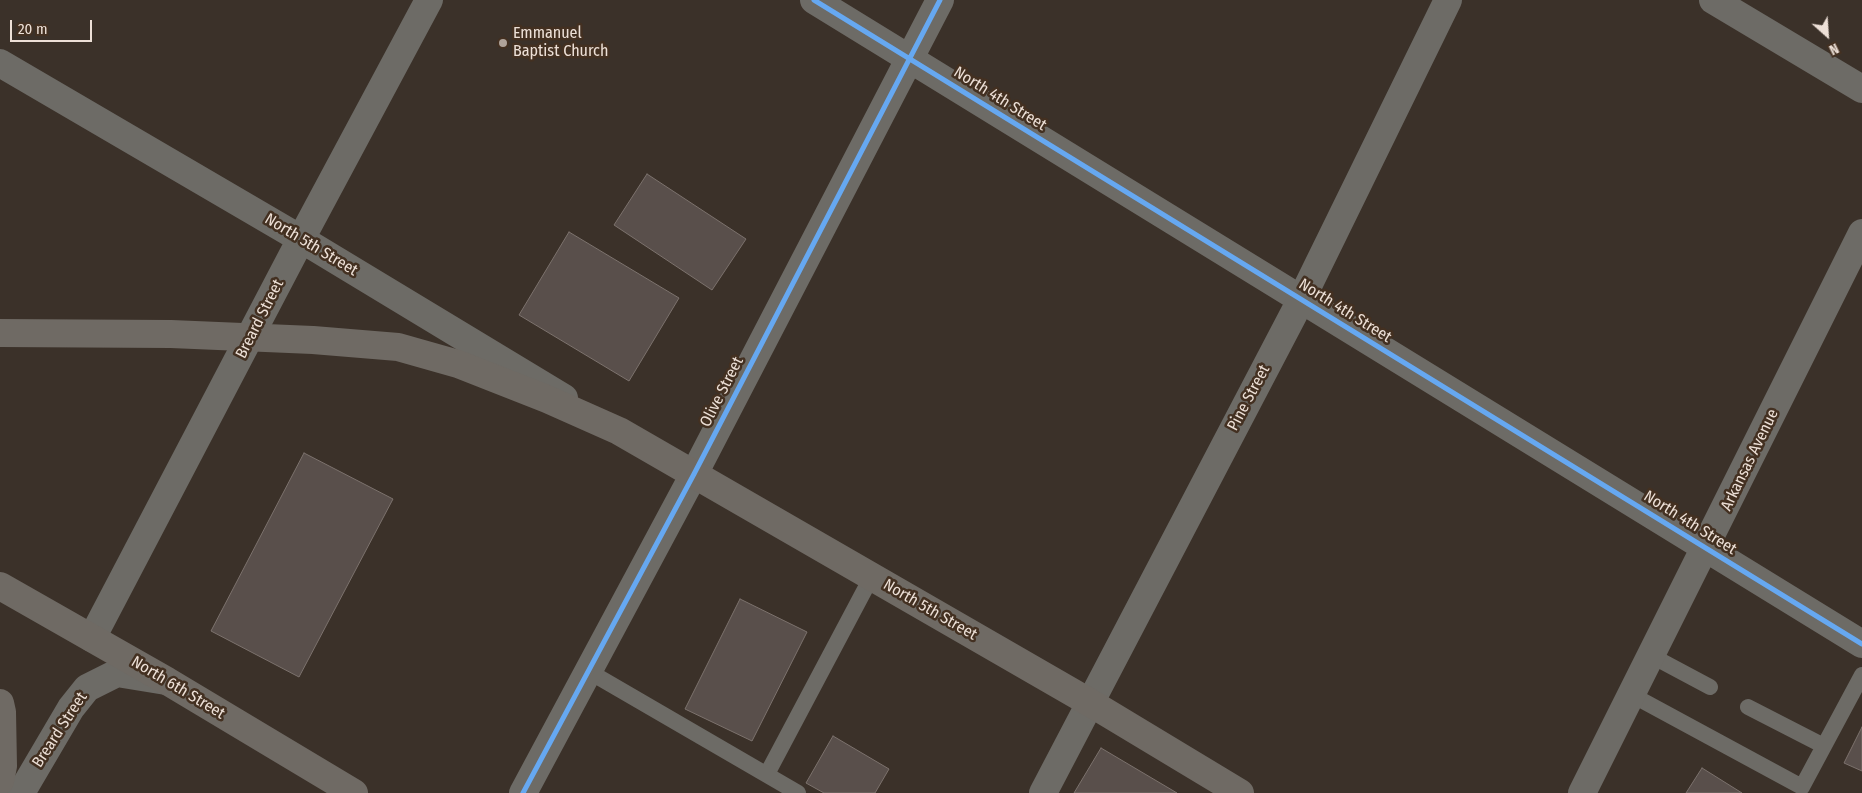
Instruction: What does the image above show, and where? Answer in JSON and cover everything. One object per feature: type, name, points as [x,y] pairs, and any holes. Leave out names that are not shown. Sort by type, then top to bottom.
[{"type":"main road","name":"North 5th Street","points":[[0,333],[171,334],[313,340],[398,347],[458,364],[547,399],[619,431],[1089,702],[1240,793]]},
{"type":"main road","name":"North 6th Street","points":[[0,586],[167,681],[354,793]]},
{"type":"main road","points":[[0,703],[2,712],[3,766],[0,781]]},
{"type":"street","name":"Breard Street","points":[[92,638],[301,239],[429,0]]},
{"type":"street","name":"North 4th Street","points":[[814,0],[1862,644]]},
{"type":"street","name":"Olive Street","points":[[523,793],[694,474],[940,0]]},
{"type":"street","name":"Pine Street","points":[[1043,793],[1089,702],[1302,300],[1448,0]]},
{"type":"street","points":[[1713,0],[1862,89]]},
{"type":"street","name":"North 5th Street","points":[[0,63],[301,239],[619,431]]},
{"type":"street","name":"Arkansas Avenue","points":[[1582,793],[1862,233]]},
{"type":"street","name":"Breard Street","points":[[21,793],[71,708],[87,688],[117,673],[167,681]]},
{"type":"lane","points":[[767,774],[872,576]]},
{"type":"lane","points":[[1650,655],[1710,687]]},
{"type":"lane","points":[[588,671],[798,793]]},
{"type":"lane","points":[[1632,695],[1802,790],[1862,675]]},
{"type":"lane","points":[[1748,708],[1824,746]]},
{"type":"building","points":[[647,174],[746,239],[712,290],[614,225]]},
{"type":"building","points":[[569,232],[679,298],[629,381],[519,315]]},
{"type":"building","points":[[304,453],[393,499],[299,677],[211,631]]},
{"type":"building","points":[[740,599],[807,632],[752,741],[685,709]]},
{"type":"building","points":[[1862,727],[1862,771],[1844,763]]},
{"type":"building","points":[[833,736],[889,769],[875,793],[824,793],[806,783]]},
{"type":"building","points":[[1101,748],[1177,793],[1074,793]]},
{"type":"building","points":[[1702,768],[1742,793],[1686,793]]},
{"type":"cycle path","points":[[814,0],[1862,644]]},
{"type":"cycle path","points":[[523,793],[694,474],[940,0]]},
{"type":"place","name":"Emmanuel Baptist Church","points":[[503,43]]}]
